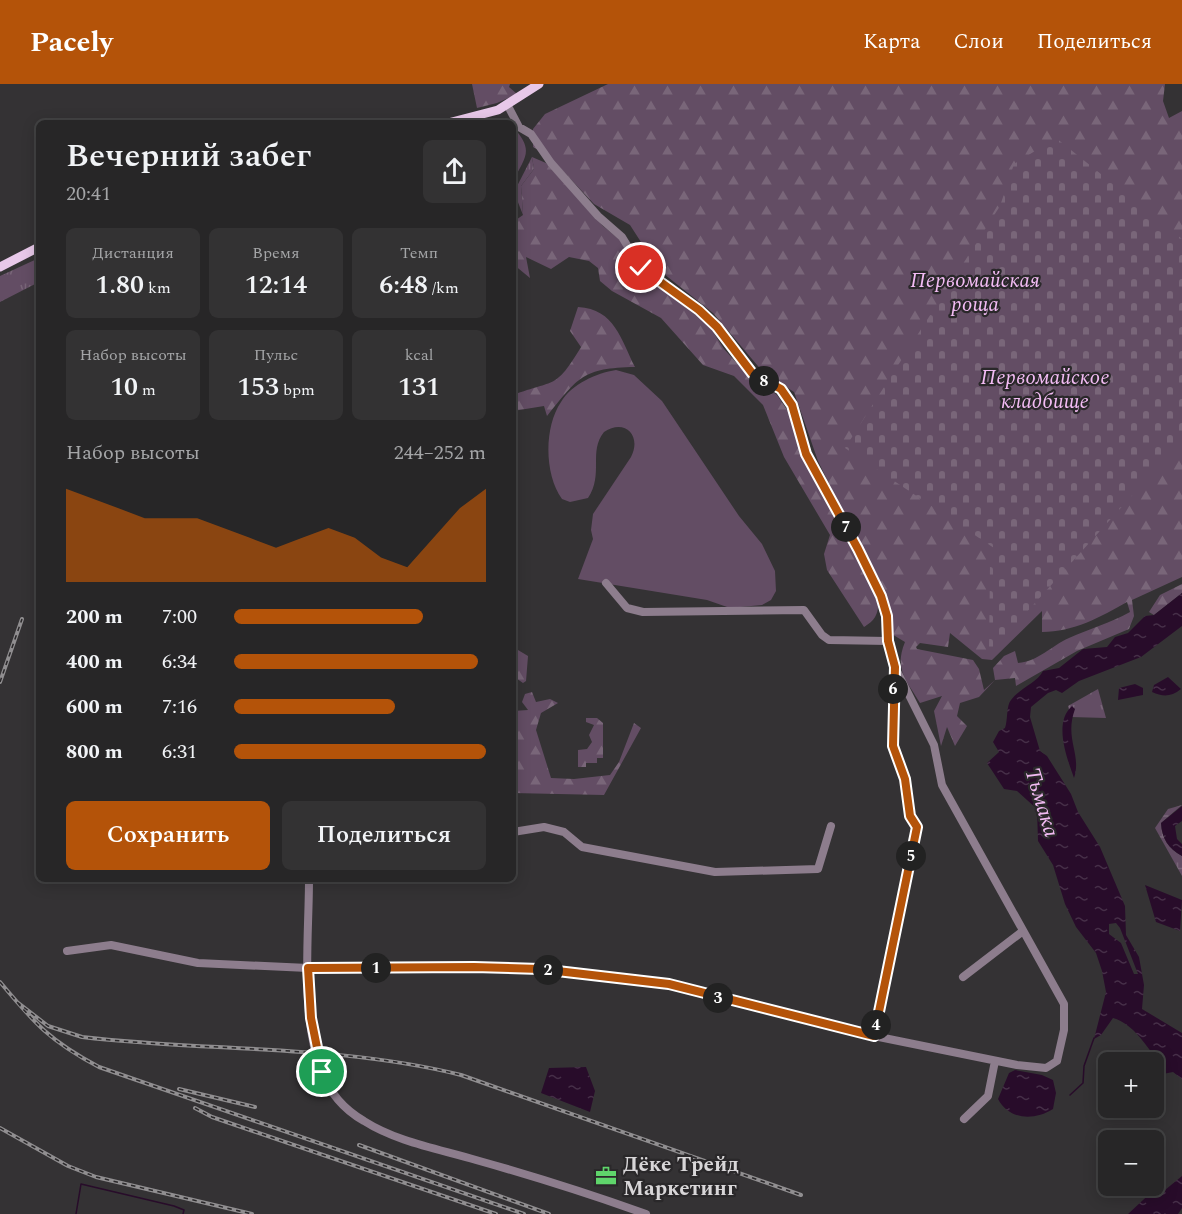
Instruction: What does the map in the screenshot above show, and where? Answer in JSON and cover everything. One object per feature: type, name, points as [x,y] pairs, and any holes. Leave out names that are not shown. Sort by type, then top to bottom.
[{"type":"main road","points":[[459,120],[508,106],[539,84]]},
{"type":"main road","points":[[0,267],[36,249]]},
{"type":"street","points":[[508,106],[515,120]]},
{"type":"street","points":[[67,951],[111,945],[198,963],[308,968],[540,969],[669,984],[874,1036],[995,1061],[1046,1068],[1057,1060],[1062,1043],[1064,1004],[942,785],[934,745],[895,667],[888,641],[887,616],[881,596],[806,454],[792,405],[781,389],[752,373],[717,327],[699,310],[641,268],[622,237],[598,216],[551,163],[531,134],[519,127],[516,121]]},
{"type":"street","points":[[606,583],[627,608],[643,612],[804,610],[822,635],[829,640],[888,641]]},
{"type":"street","points":[[874,1036],[917,827],[910,816],[905,779],[893,746],[895,667]]},
{"type":"street","points":[[516,832],[544,827],[564,832],[582,847],[715,872],[818,869],[831,826]]},
{"type":"street","points":[[309,882],[308,968],[311,1018],[318,1063],[329,1088],[338,1101],[362,1121],[416,1143],[646,1214]]},
{"type":"street","points":[[963,977],[1023,931]]},
{"type":"street","points":[[964,1119],[988,1096],[995,1061]]},
{"type":"green space","points":[[472,84],[510,84],[509,87],[517,94],[497,103],[477,108]]},
{"type":"green space","name":"Первомайская роща","points":[[608,84],[1165,84],[1163,101],[1169,118],[1182,111],[1182,577],[1132,600],[1134,616],[1129,629],[1077,651],[1016,686],[1015,678],[995,680],[979,697],[960,703],[957,716],[967,726],[955,746],[947,727],[941,746],[934,711],[942,696],[920,703],[906,681],[901,667],[905,642],[890,633],[887,603],[818,461],[794,392],[763,372],[713,313],[659,270],[630,225],[594,204],[549,156],[533,147],[533,129],[545,114]],"holes":[[[1127,602],[1130,612],[1069,638],[1039,656],[1018,663],[1015,651],[1004,656],[993,668],[995,680],[984,690],[979,669],[973,660],[916,647],[920,643],[948,647],[950,633],[982,659],[992,660],[1042,611],[1042,632],[1053,631],[1086,623]]]},
{"type":"green space","points":[[516,130],[526,148],[516,175]]},
{"type":"green space","name":"Первомайское кладбище","points":[[1056,138],[1182,239],[1182,440],[989,654],[990,564],[997,550],[845,448],[1000,206],[1014,164]]},
{"type":"green space","points":[[532,157],[534,169],[521,186],[523,215],[516,197],[516,188]]},
{"type":"green space","points":[[532,157],[546,163],[603,226],[620,240],[641,274],[708,324],[724,349],[743,370],[777,395],[792,417],[801,455],[878,599],[876,616],[864,627],[827,570],[824,554],[830,535],[784,457],[763,405],[734,376],[703,365],[661,318],[612,291],[600,281],[598,268],[589,261],[569,257],[551,269],[526,257],[530,278],[516,266],[516,220],[523,215],[521,186],[534,169]]},
{"type":"green space","points":[[36,259],[36,284],[0,302],[0,276]]},
{"type":"green space","points":[[578,307],[601,313],[621,337],[635,367],[603,370],[583,377],[547,416],[544,406],[516,411],[516,394],[547,384],[559,377],[581,347],[570,331]]},
{"type":"green space","points":[[616,370],[634,375],[662,401],[739,516],[762,544],[775,571],[776,591],[771,600],[762,605],[730,608],[707,600],[578,579],[593,539],[591,530],[593,514],[631,457],[634,449],[633,436],[630,431],[619,427],[604,432],[597,447],[593,489],[588,498],[570,502],[562,499],[552,477],[548,450],[551,424],[555,412],[571,390],[593,377]]},
{"type":"green space","points":[[1182,584],[1182,593],[1154,615],[1149,612],[1160,595]]},
{"type":"green space","points":[[516,651],[528,656],[526,681],[523,683],[516,678]]},
{"type":"green space","points":[[1098,689],[1106,718],[1071,717],[1068,706]]},
{"type":"green space","points":[[532,692],[536,702],[550,699],[558,703],[541,713],[536,730],[551,778],[574,779],[610,775],[619,762],[634,723],[641,728],[604,795],[516,793],[516,711],[528,710],[522,702],[525,694]]},
{"type":"green space","points":[[586,718],[597,718],[603,723],[603,758],[597,758],[597,763],[586,763],[586,767],[578,767],[578,750],[587,749],[592,742],[589,735],[594,725],[586,722]]},
{"type":"green space","points":[[1182,805],[1161,823],[1167,842],[1182,856],[1182,876],[1155,828],[1168,809]]},
{"type":"water","name":"Тьмака","points":[[1182,593],[1182,626],[1141,657],[1079,681],[1062,693],[1056,690],[1048,693],[1031,707],[1030,717],[1040,751],[1047,756],[1071,794],[1078,812],[1100,847],[1125,906],[1126,935],[1139,957],[1144,985],[1142,1009],[1182,1033],[1182,1079],[1173,1072],[1164,1074],[1164,1052],[1151,1052],[1133,1030],[1120,1021],[1113,1018],[1101,1035],[1094,1039],[1106,992],[1096,953],[1076,927],[1065,904],[1053,865],[1038,841],[1037,809],[1017,791],[1004,789],[987,763],[999,752],[993,742],[999,731],[1005,728],[1008,706],[1015,696],[1037,679],[1043,671],[1059,668],[1083,649],[1107,647],[1115,637],[1128,633],[1145,616],[1154,615]],"holes":[[[1116,923],[1120,928],[1138,974],[1134,974],[1121,943],[1109,934],[1109,924]]]},
{"type":"water","points":[[1168,677],[1181,689],[1174,694],[1167,695],[1152,692],[1154,685]]},
{"type":"water","points":[[1135,684],[1143,688],[1143,695],[1118,700],[1119,688]]},
{"type":"water","points":[[1072,706],[1075,709],[1071,729],[1076,761],[1074,778],[1065,751],[1062,731],[1066,713]]},
{"type":"water","points":[[1182,806],[1182,821],[1175,826],[1177,839],[1182,844],[1182,856],[1167,842],[1161,823]]},
{"type":"water","points":[[1145,885],[1182,900],[1180,931],[1156,922]]},
{"type":"water","points":[[586,1067],[595,1091],[590,1112],[541,1093],[549,1068]]},
{"type":"water","points":[[1015,1070],[1042,1075],[1053,1080],[1056,1093],[1053,1109],[1030,1117],[1015,1115],[1003,1106],[998,1099],[1009,1073]]},
{"type":"water","points":[[1182,1176],[1182,1208],[1178,1214],[1128,1214],[1147,1196],[1164,1196],[1165,1190]]},
{"type":"waterway","points":[[1070,1095],[1083,1083],[1084,1066],[1094,1038]]},
{"type":"waterway","points":[[76,1214],[81,1184],[174,1206],[184,1210],[183,1214]]},
{"type":"railway","points":[[0,682],[22,619]]},
{"type":"railway","points":[[0,982],[23,1009],[55,1040],[99,1067],[524,1214]]},
{"type":"railway","points":[[17,1002],[48,1026],[82,1037],[320,1053],[414,1065],[461,1075],[801,1195]]},
{"type":"railway","points":[[179,1089],[255,1107]]},
{"type":"railway","points":[[195,1108],[212,1117],[496,1214]]},
{"type":"railway","points":[[0,1128],[68,1166],[96,1177],[252,1214]]},
{"type":"railway","points":[[359,1145],[549,1214]]},
{"type":"place","name":"Дёке Трейд Маркетинг","points":[[606,1176]]},
{"type":"route","points":[[322,1072],[318,1063],[311,1018],[308,968],[540,969],[669,984],[874,1036],[917,827],[910,816],[905,779],[893,746],[892,705],[895,667],[888,641],[887,616],[881,596],[858,549],[820,483],[806,454],[792,405],[781,389],[752,373],[739,359],[717,327],[699,310],[641,268]]}]
